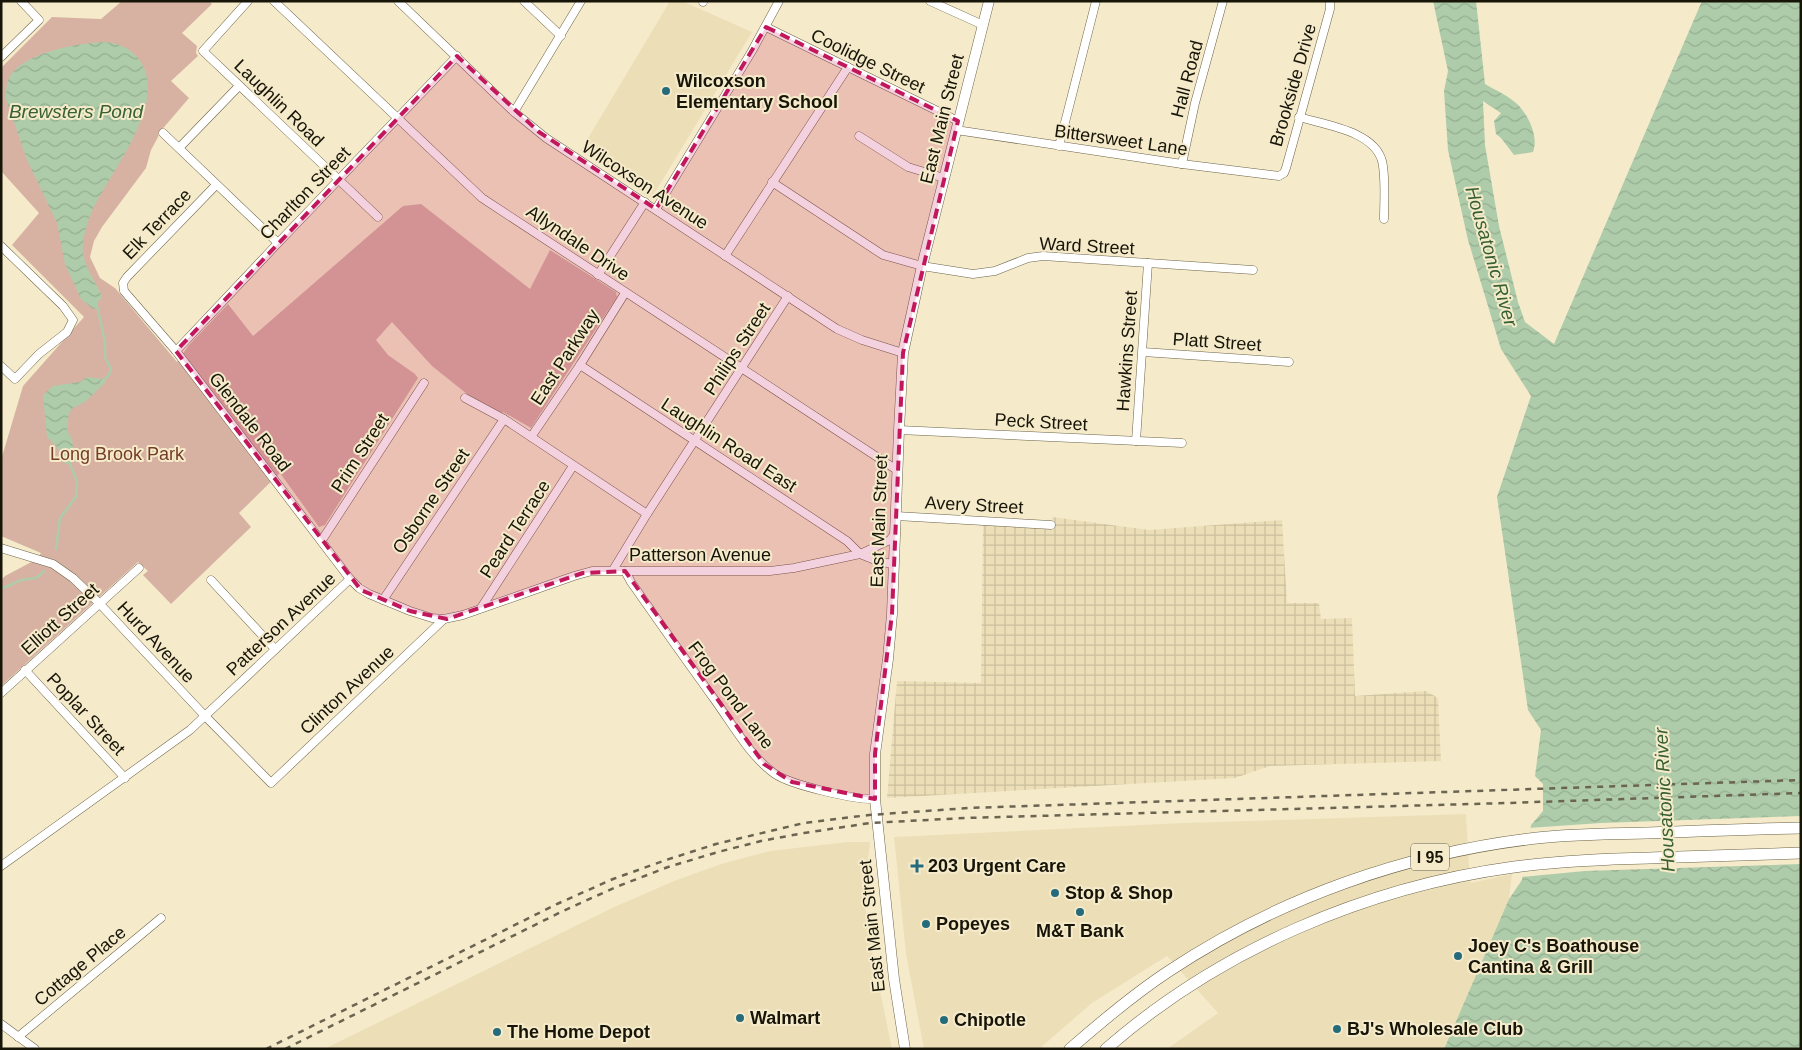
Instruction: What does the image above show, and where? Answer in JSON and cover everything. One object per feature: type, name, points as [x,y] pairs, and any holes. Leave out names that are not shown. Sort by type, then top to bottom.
[{"type":"highway","name":"I 95","points":[[1070,1049],[1136,995],[1176,966],[1242,928],[1310,896],[1372,873],[1449,852],[1514,841],[1563,836],[1801,828]]},
{"type":"highway","name":"I 95","points":[[1106,1049],[1147,1016],[1189,987],[1244,955],[1321,918],[1383,896],[1446,879],[1504,868],[1563,862],[1801,853]]},
{"type":"main road","name":"East Main Street","points":[[905,1049],[894,979],[875,799],[875,754],[890,640],[903,353],[922,266],[989,1]]},
{"type":"street","points":[[1,57],[39,20],[21,1]]},
{"type":"street","name":"Laughlin Road","points":[[248,1],[203,51],[378,217]]},
{"type":"street","name":"Allyndale Drive","points":[[274,1],[477,194],[897,470]]},
{"type":"street","name":"Wilcoxson Avenue","points":[[398,1],[514,112],[546,138],[844,332],[903,353]]},
{"type":"street","points":[[524,1],[561,36]]},
{"type":"street","points":[[514,112],[582,1]]},
{"type":"street","points":[[656,209],[766,27],[779,1]]},
{"type":"street","points":[[930,1],[983,25]]},
{"type":"street","points":[[1059,146],[1096,1]]},
{"type":"street","name":"Hall Road","points":[[1182,164],[1195,103],[1223,1]]},
{"type":"street","name":"Brookside Drive","points":[[1282,175],[1286,168],[1330,9],[1330,1]]},
{"type":"street","name":"Coolidge Street","points":[[766,27],[957,126]]},
{"type":"street","name":"Charlton Street","points":[[176,351],[457,56]]},
{"type":"street","points":[[725,256],[848,68]]},
{"type":"street","points":[[179,148],[239,86]]},
{"type":"street","points":[[1299,117],[1357,135],[1375,147],[1383,166],[1384,219]]},
{"type":"street","name":"Bittersweet Lane","points":[[957,126],[1059,146],[1274,177],[1282,175]]},
{"type":"street","points":[[163,133],[278,243]]},
{"type":"street","points":[[859,136],[908,167],[944,178]]},
{"type":"street","name":"Ward Street","points":[[772,182],[883,255],[922,266],[965,274],[995,271],[1028,258],[1043,256],[1253,270]]},
{"type":"street","name":"Elk Terrace","points":[[123,286],[127,277],[216,185]]},
{"type":"street","points":[[598,275],[645,202]]},
{"type":"street","points":[[1,246],[63,306],[73,320],[67,332],[39,354],[15,379],[1,366]]},
{"type":"street","name":"Hawkins Street","points":[[1136,441],[1148,264]]},
{"type":"street","name":"Glendale Road","points":[[123,286],[127,296],[176,351],[350,579]]},
{"type":"street","name":"East Parkway","points":[[531,437],[580,365],[625,292]]},
{"type":"street","name":"Philips Street","points":[[613,570],[788,296]]},
{"type":"street","name":"Platt Street","points":[[1143,352],[1289,362]]},
{"type":"street","name":"Laughlin Road East","points":[[580,365],[847,541],[860,554]]},
{"type":"street","name":"Prim Street","points":[[322,540],[424,383]]},
{"type":"street","points":[[465,398],[504,419],[647,514]]},
{"type":"street","name":"Osborne Street","points":[[382,600],[504,419]]},
{"type":"street","name":"Peck Street","points":[[899,430],[1182,443]]},
{"type":"street","name":"Peard Terrace","points":[[481,608],[573,466]]},
{"type":"street","name":"Avery Street","points":[[896,516],[1051,525]]},
{"type":"street","name":"Patterson Avenue","points":[[1,866],[183,735],[350,579],[362,590],[382,600],[444,620],[592,571],[770,571],[794,568],[860,554],[890,540],[895,533]]},
{"type":"street","name":"Hurd Avenue","points":[[1,548],[53,564],[72,578],[99,603],[271,783]]},
{"type":"street","points":[[860,554],[880,562],[894,564]]},
{"type":"street","name":"Elliott Street","points":[[1,693],[139,568]]},
{"type":"street","name":"Frog Pond Lane","points":[[625,571],[740,736],[764,764],[775,773],[792,782],[857,798],[875,799]]},
{"type":"street","points":[[211,580],[275,649]]},
{"type":"street","name":"Clinton Avenue","points":[[271,783],[444,620]]},
{"type":"street","name":"Poplar Street","points":[[26,670],[125,778]]},
{"type":"street","name":"Cottage Place","points":[[18,1036],[161,918]]},
{"type":"street","points":[[1,1024],[35,1049]]},
{"type":"highlighted area","points":[[766,27],[958,121],[903,353],[892,614],[875,754],[875,799],[792,782],[764,764],[625,571],[583,573],[447,619],[410,611],[361,590],[176,351],[457,56],[539,132],[656,209]]},
{"type":"shaded area","name":"Wilcoxson Elementary School","points":[[670,1],[682,1],[752,32],[651,199],[581,150]]},
{"type":"shaded area","points":[[1052,517],[1149,530],[1282,520],[1287,603],[1319,603],[1321,619],[1352,618],[1355,696],[1426,691],[1438,698],[1441,761],[1270,766],[1235,778],[887,798],[897,681],[981,683],[983,523],[1052,528]]},
{"type":"shaded area","points":[[1466,814],[1470,883],[1512,874],[1509,899],[1444,1049],[1167,1049],[1218,1013],[1167,956],[1092,1003],[1039,1049],[924,1049],[906,954],[894,837],[1182,823]]},
{"type":"shaded area","points":[[847,842],[870,842],[864,897],[871,946],[892,1049],[324,1049],[612,908],[674,881],[721,864],[770,851]]},
{"type":"green space","name":"Long Brook Park","points":[[122,1],[209,1],[212,4],[182,33],[197,46],[196,53],[198,56],[171,81],[189,98],[159,133],[151,150],[146,168],[102,227],[94,241],[90,257],[100,278],[115,288],[177,362],[189,345],[228,304],[253,336],[403,206],[421,204],[530,289],[550,250],[616,292],[617,297],[531,428],[503,412],[497,418],[432,366],[392,322],[376,340],[388,355],[418,378],[325,525],[319,527],[280,473],[239,513],[251,527],[171,604],[143,575],[148,571],[138,562],[1,686],[1,580],[37,559],[41,553],[1,536],[1,460],[23,386],[84,317],[12,245],[39,213],[1,171],[1,68],[52,17],[101,19]]},
{"type":"water","name":"Housatonic River","points":[[1433,1],[1476,1],[1485,84],[1516,103],[1525,113],[1531,126],[1535,139],[1533,152],[1514,155],[1496,134],[1494,121],[1501,113],[1483,101],[1485,145],[1499,226],[1518,302],[1525,322],[1554,344],[1702,1],[1801,1],[1801,1049],[1444,1049],[1509,899],[1522,880],[1531,825],[1543,811],[1543,784],[1535,776],[1541,730],[1528,710],[1497,497],[1531,396],[1501,349],[1468,240],[1448,150],[1444,91],[1448,71]]},
{"type":"water","name":"Brewsters Pond","points":[[105,42],[123,47],[131,51],[138,58],[146,75],[148,94],[143,115],[134,136],[100,195],[85,231],[83,244],[84,258],[102,297],[98,302],[98,307],[93,309],[81,299],[65,264],[57,223],[27,160],[6,99],[6,93],[10,76],[17,68],[28,61],[53,50],[81,44]]},
{"type":"water","points":[[87,377],[102,379],[106,382],[85,402],[73,408],[69,413],[67,430],[72,439],[73,447],[84,459],[65,464],[57,447],[47,437],[43,395],[53,386],[80,382]]},
{"type":"pier","points":[[1801,816],[1801,864],[1585,871],[1520,877],[1528,828],[1601,823]]},
{"type":"waterway","points":[[97,306],[105,342],[105,357],[111,369],[109,375],[101,382]]},
{"type":"waterway","points":[[56,549],[60,518],[76,497],[77,481],[68,460]]},
{"type":"waterway","points":[[1,588],[22,580],[32,579],[44,571]]},
{"type":"railway","points":[[266,1049],[557,904],[613,879],[716,844],[804,823],[869,815],[968,808],[1801,780]]},
{"type":"railway","points":[[285,1049],[561,912],[616,887],[668,867],[718,852],[804,833],[870,823],[965,818],[1801,793]]},
{"type":"place","name":"Wilcoxson Elementary School","points":[[666,91]]},
{"type":"place","name":"203 Urgent Care","points":[[917,866]]},
{"type":"place","name":"Stop & Shop","points":[[1055,893]]},
{"type":"place","name":"M&T Bank","points":[[1080,912]]},
{"type":"place","name":"Popeyes","points":[[926,924]]},
{"type":"place","name":"Joey C's Boathouse Cantina & Grill","points":[[1458,956]]},
{"type":"place","name":"Walmart","points":[[740,1018]]},
{"type":"place","name":"Chipotle","points":[[944,1020]]},
{"type":"place","name":"BJ's Wholesale Club","points":[[1337,1029]]},
{"type":"place","name":"The Home Depot","points":[[497,1032]]}]
